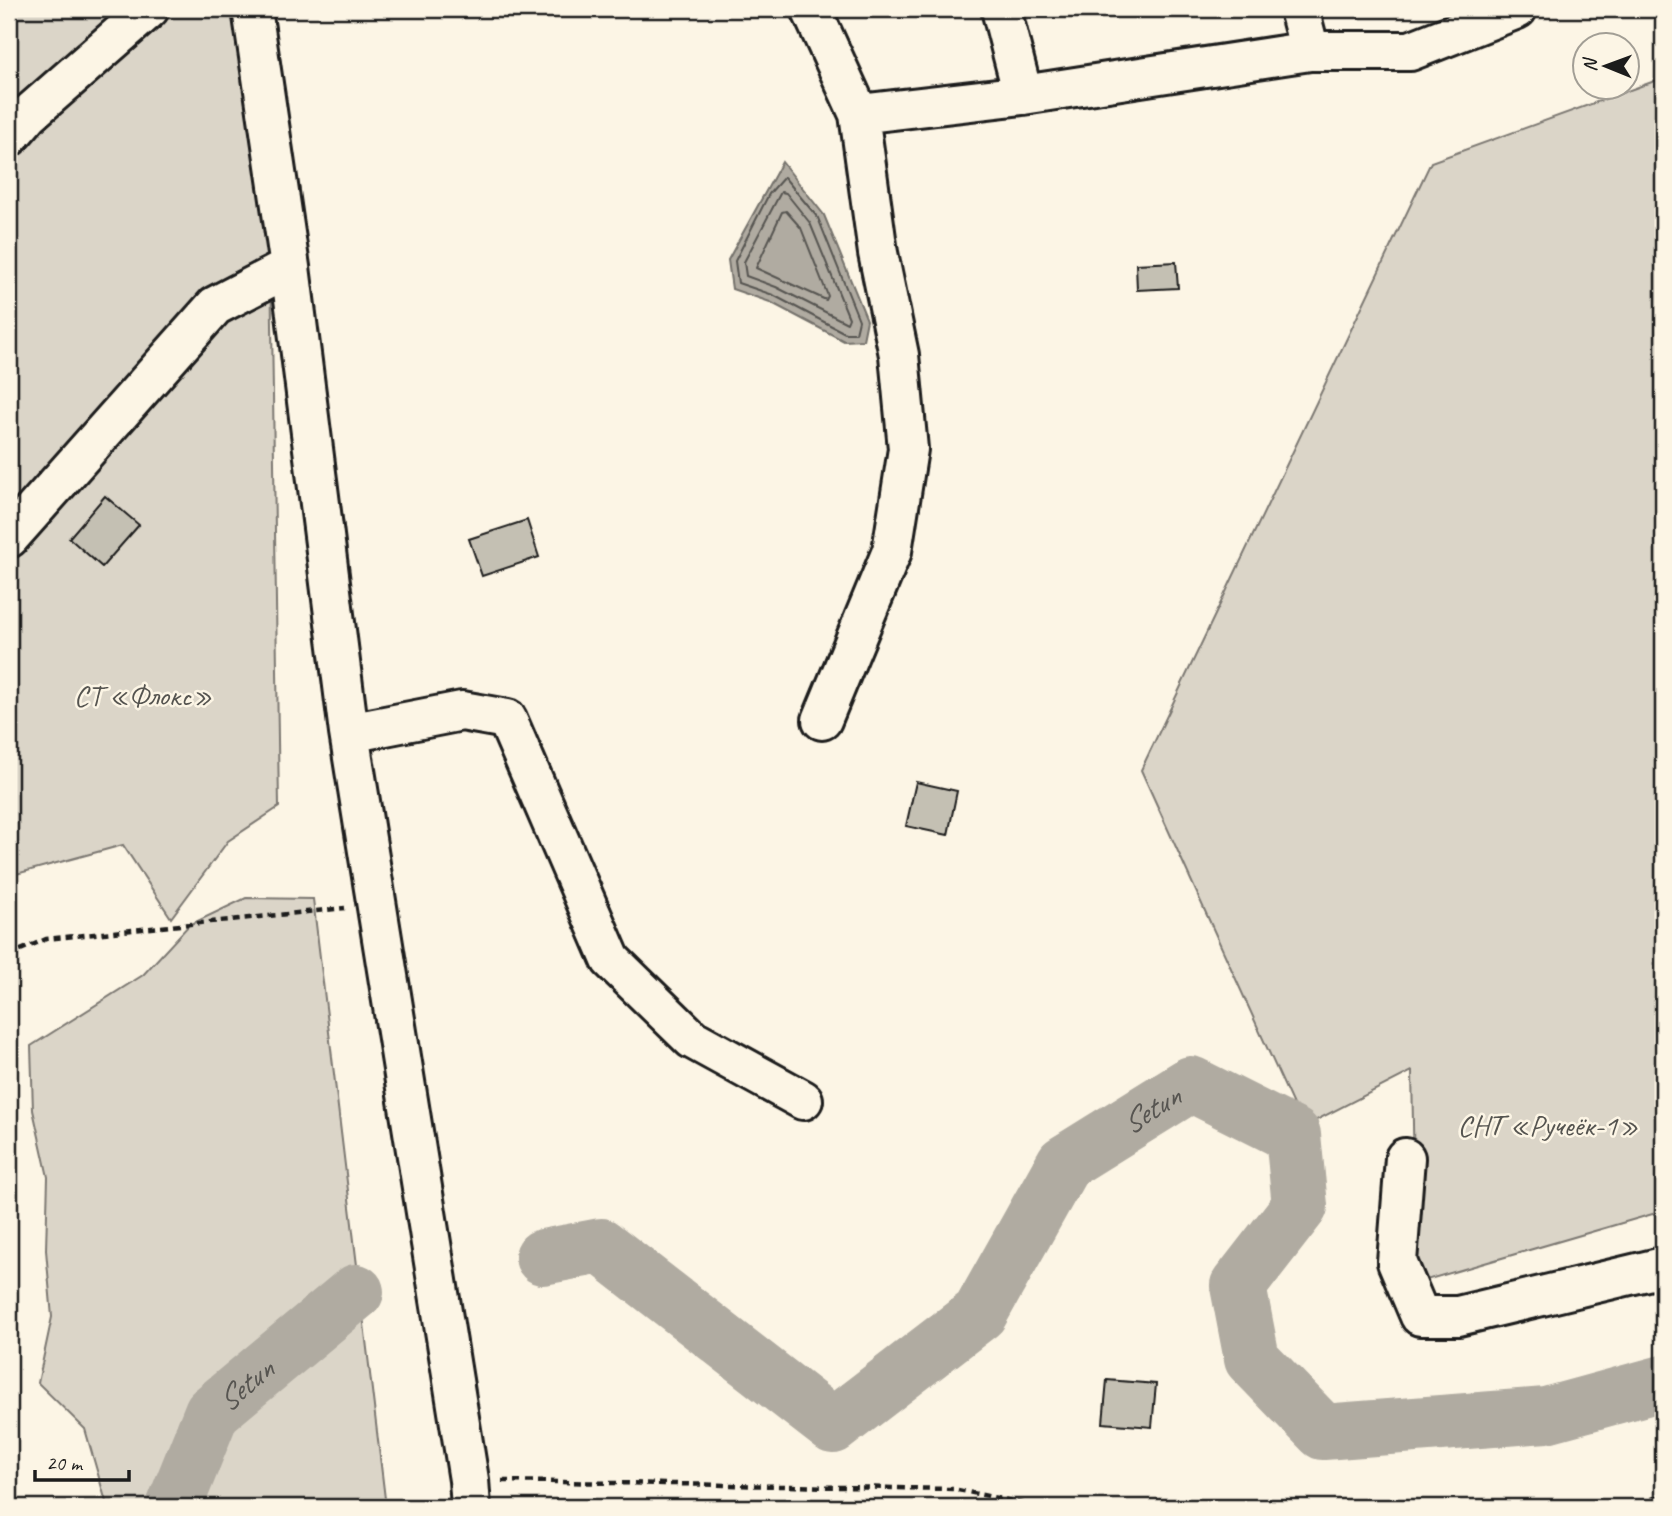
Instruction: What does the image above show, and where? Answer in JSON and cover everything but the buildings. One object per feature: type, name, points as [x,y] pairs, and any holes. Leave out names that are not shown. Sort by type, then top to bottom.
[{"type":"street","points":[[16,114],[149,9]]},
{"type":"street","points":[[252,9],[290,267],[349,733],[470,1494]]},
{"type":"street","points":[[811,9],[859,114],[878,253],[899,355],[908,449],[892,551],[822,720]]},
{"type":"street","points":[[1001,9],[1023,96]]},
{"type":"street","points":[[1299,9],[1310,51]]},
{"type":"street","points":[[859,114],[1023,96],[1310,51],[1410,51],[1517,9]]},
{"type":"street","points":[[9,538],[215,306],[290,267]]},
{"type":"street","points":[[349,733],[462,711],[507,719],[611,960],[692,1039],[803,1100]]},
{"type":"street","points":[[1405,1158],[1397,1262],[1420,1316],[1458,1316],[1663,1267]]},
{"type":"path","points":[[9,955],[46,939],[377,905]]},
{"type":"path","points":[[470,1494],[953,1489],[1042,1507]]},
{"type":"path","points":[[1629,1507],[1663,1495]]},
{"type":"green space","name":"СТ «Флокс»","points":[[9,9],[238,9],[271,256],[279,807],[228,841],[171,918],[123,845],[9,876]]},
{"type":"green space","name":"СНТ «Ручеёк-1»","points":[[1663,78],[1663,1211],[1416,1283],[1412,1071],[1303,1127],[1141,770],[1431,162],[1597,102],[1640,102],[1640,86]]},
{"type":"green space","points":[[246,898],[313,899],[386,1507],[101,1507],[106,1502],[85,1429],[38,1383],[52,1317],[46,1250],[48,1177],[33,1110],[31,1046],[143,975],[189,925]]},
{"type":"water","points":[[782,162],[824,215],[867,320],[863,340],[844,341],[770,302],[732,289],[728,260]]},
{"type":"waterway","name":"Setun","points":[[543,1257],[601,1246],[833,1426],[980,1313],[1064,1163],[1191,1084],[1293,1135],[1300,1206],[1238,1286],[1252,1359],[1323,1432],[1546,1415],[1663,1383]]},
{"type":"waterway","name":"Setun","points":[[174,1507],[212,1412],[356,1292]]}]
